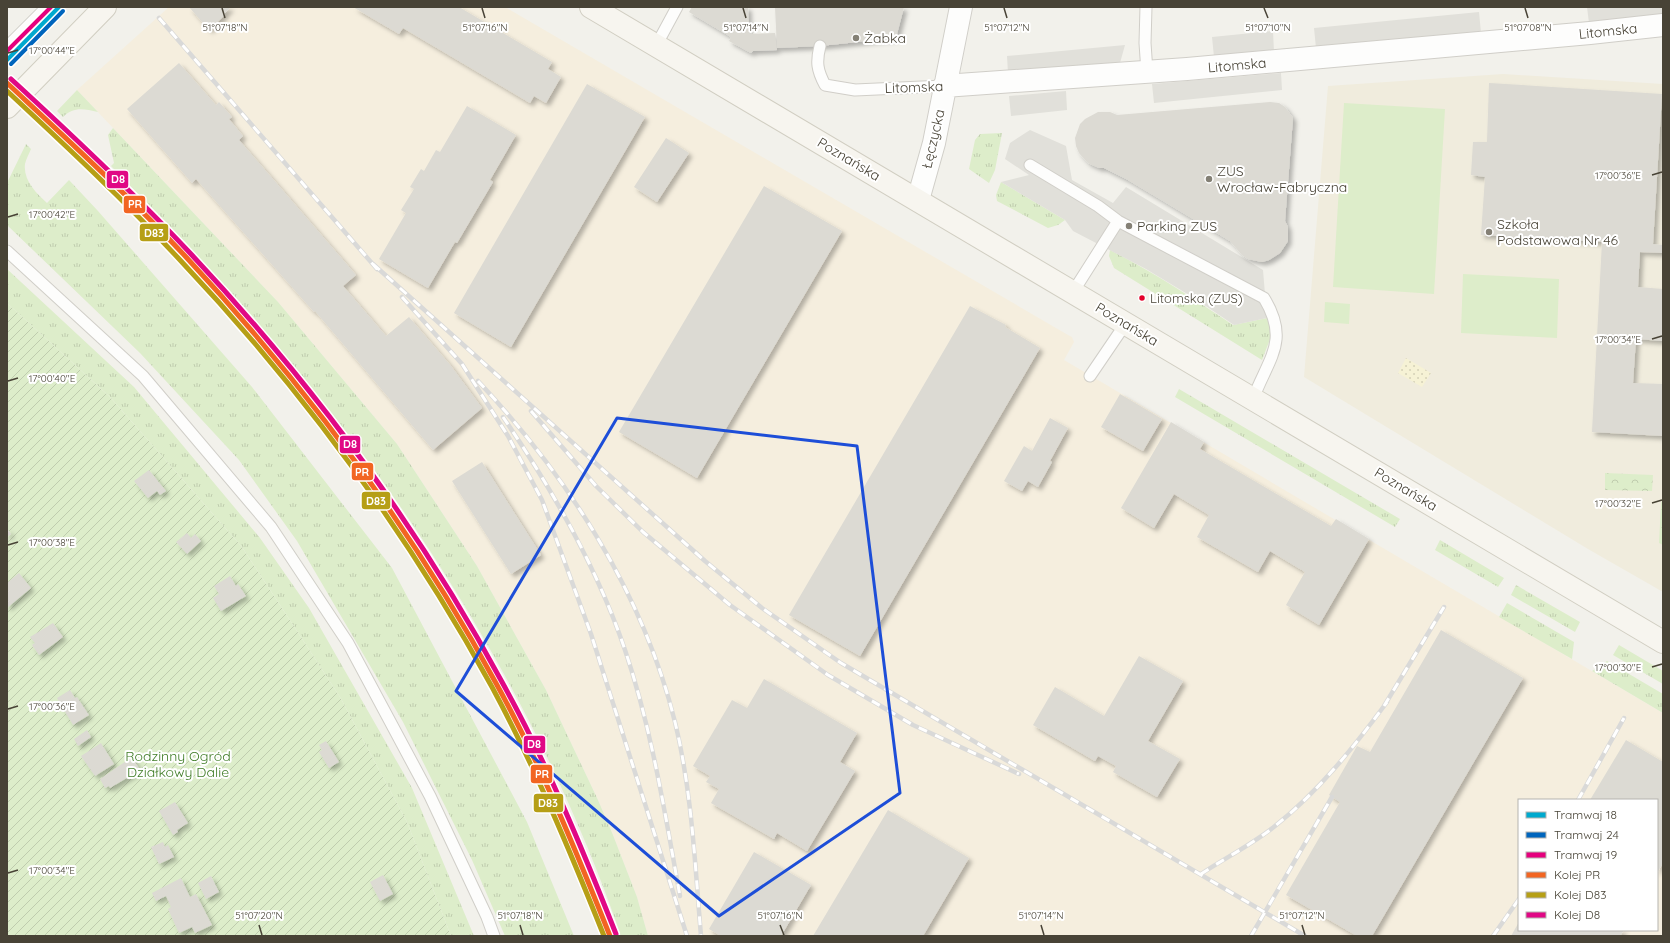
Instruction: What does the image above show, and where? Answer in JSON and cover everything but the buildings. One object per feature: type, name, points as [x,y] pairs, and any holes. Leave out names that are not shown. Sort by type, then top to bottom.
[{"type":"street","points":[[7,107],[105,7]]},
{"type":"street","name":"Poznańska","points":[[591,7],[657,44],[1663,642]]},
{"type":"street","name":"Łęczycka","points":[[918,200],[934,143],[944,86],[961,7]]},
{"type":"street","name":"Litomska","points":[[944,86],[1147,72],[1590,33],[1663,25]]},
{"type":"lane","points":[[7,47],[46,7]]},
{"type":"lane","points":[[657,44],[677,7]]},
{"type":"lane","points":[[1146,7],[1145,43],[1147,72]]},
{"type":"lane","name":"Litomska","points":[[820,46],[816,61],[818,73],[825,85],[855,90],[944,86]]},
{"type":"lane","points":[[1030,165],[1098,206],[1118,221],[1264,298],[1272,311],[1277,327],[1278,339],[1253,399]]},
{"type":"lane","points":[[1073,292],[1118,221]]},
{"type":"lane","points":[[7,251],[143,376],[271,527],[348,643],[430,796],[488,917],[494,936]]},
{"type":"lane","points":[[1090,376],[1126,323]]},
{"type":"highlighted area","points":[[617,418],[857,446],[900,793],[719,916],[456,691]]},
{"type":"shaded area","points":[[169,7],[505,7],[1072,337],[1074,342],[1064,360],[1663,713],[1663,936],[648,936],[637,897],[598,800],[546,690],[477,566],[397,444],[278,302],[77,90]]},
{"type":"shaded area","points":[[1587,7],[1663,7],[1663,16],[1589,23]]},
{"type":"shaded area","points":[[1479,12],[1481,33],[1316,48],[1314,28]]},
{"type":"shaded area","points":[[1273,31],[1274,52],[1214,57],[1212,37]]},
{"type":"shaded area","points":[[1125,45],[1120,63],[1008,73],[1007,56]]},
{"type":"shaded area","points":[[1281,73],[1282,90],[1154,103],[1152,84]]},
{"type":"shaded area","name":"Szkoła Podstawowa Nr 46","points":[[1503,74],[1663,84],[1663,592],[1588,549],[1304,377],[1328,86]]},
{"type":"shaded area","points":[[1066,91],[1067,110],[1011,116],[1009,96]]},
{"type":"shaded area","name":"Parking ZUS","points":[[1030,130],[1066,146],[1072,180],[1113,203],[1126,187],[1263,270],[1267,318],[1234,325],[1194,298],[1146,269],[1073,231],[1065,220],[1001,182],[1029,175],[1005,159],[1010,143]]},
{"type":"green space","points":[[77,90],[98,112],[79,109],[71,111],[63,117],[57,111]]},
{"type":"green space","points":[[1344,103],[1445,109],[1434,294],[1333,287]]},
{"type":"green space","points":[[113,128],[278,302],[397,444],[477,566],[546,690],[613,835],[637,897],[648,936],[621,936],[594,863],[563,790],[528,719],[490,649],[406,514],[360,450],[288,359],[214,275],[111,166],[114,163],[108,135]]},
{"type":"green space","points":[[1002,133],[995,170],[989,183],[969,169],[975,140],[980,134]]},
{"type":"green space","points":[[26,144],[31,149],[25,162],[25,170],[31,186],[47,203],[69,180],[252,387],[392,568],[527,822],[574,936],[505,936],[472,860],[403,722],[297,541],[239,460],[140,353],[7,225],[7,183]]},
{"type":"green space","points":[[1001,182],[1065,220],[1058,225],[1048,228],[997,201],[996,195]]},
{"type":"green space","points":[[1110,250],[1142,267],[1233,325],[1267,318],[1272,334],[1262,360],[1114,268],[1109,256]]},
{"type":"green space","points":[[7,269],[134,387],[260,538],[309,608],[412,788],[474,936],[451,936],[407,822],[340,697],[242,547],[110,397],[7,303]]},
{"type":"green space","points":[[1463,274],[1559,279],[1557,338],[1461,333]]},
{"type":"green space","points":[[1325,302],[1350,304],[1349,324],[1324,322]]},
{"type":"green space","name":"Rodzinny Ogród Działkowy Dalie","points":[[7,303],[110,397],[242,547],[340,697],[407,822],[451,936],[7,936]]},
{"type":"green space","points":[[1179,389],[1400,519],[1395,527],[1175,397]]},
{"type":"green space","points":[[1605,473],[1653,475],[1652,491],[1605,490]]},
{"type":"green space","points":[[1663,499],[1663,545],[1659,543],[1661,503]]},
{"type":"green space","points":[[1440,540],[1504,578],[1498,587],[1435,550]]},
{"type":"green space","points":[[1516,585],[1580,622],[1575,632],[1511,595]]},
{"type":"green space","points":[[1507,603],[1574,642],[1572,659],[1499,617]]},
{"type":"green space","points":[[1619,645],[1663,671],[1663,684],[1613,655]]},
{"type":"green space","points":[[1607,661],[1663,694],[1663,713],[1592,671]]},
{"type":"sand","points":[[1406,358],[1431,373],[1422,387],[1398,373]]},
{"type":"railway","points":[[159,18],[377,269]]},
{"type":"railway","points":[[373,264],[705,561],[762,608],[841,663],[1305,936]]},
{"type":"railway","points":[[402,297],[462,364],[508,436],[542,500],[591,634],[687,936]]},
{"type":"railway","points":[[478,381],[511,418],[571,497],[598,539],[622,583],[643,628],[661,674],[681,748],[692,829],[701,936]]},
{"type":"railway","points":[[531,411],[596,486],[643,532],[730,605],[828,675],[913,725],[1019,774]]},
{"type":"railway","points":[[503,417],[539,472],[572,529],[614,619],[643,711],[663,803],[680,896]]},
{"type":"railway","points":[[1384,706],[1444,607]]},
{"type":"railway","points":[[1201,874],[1258,839],[1291,812],[1335,768],[1387,702]]},
{"type":"railway","points":[[1579,799],[1624,718]]},
{"type":"railway","points":[[1251,936],[1332,797]]},
{"type":"railway","points":[[1493,936],[1518,900]]},
{"type":"tram line","name":"19","points":[[7,51],[51,7]]},
{"type":"tram line","name":"18","points":[[7,60],[59,7]]},
{"type":"tram line","name":"24","points":[[11,64],[63,11]]},
{"type":"rail line","name":"D8","points":[[11,79],[102,164],[190,253],[235,302],[278,353],[320,404],[360,457],[435,567],[502,682],[549,775],[616,934]]},
{"type":"rail line","name":"PR","points":[[7,83],[120,190],[186,257],[273,356],[355,461],[430,571],[497,685],[543,777],[571,840],[610,936]]},
{"type":"rail line","name":"D83","points":[[7,91],[117,195],[180,260],[268,359],[350,463],[424,573],[459,629],[492,687],[523,748],[551,810],[604,936]]},
{"type":"place","name":"Żabka","points":[[856,38]]},
{"type":"place","name":"ZUS Wrocław-Fabryczna","points":[[1209,179]]},
{"type":"place","name":"Parking ZUS","points":[[1129,226]]},
{"type":"place","name":"Szkoła Podstawowa Nr 46","points":[[1489,232]]},
{"type":"place","name":"Litomska (ZUS)","points":[[1142,298]]}]
